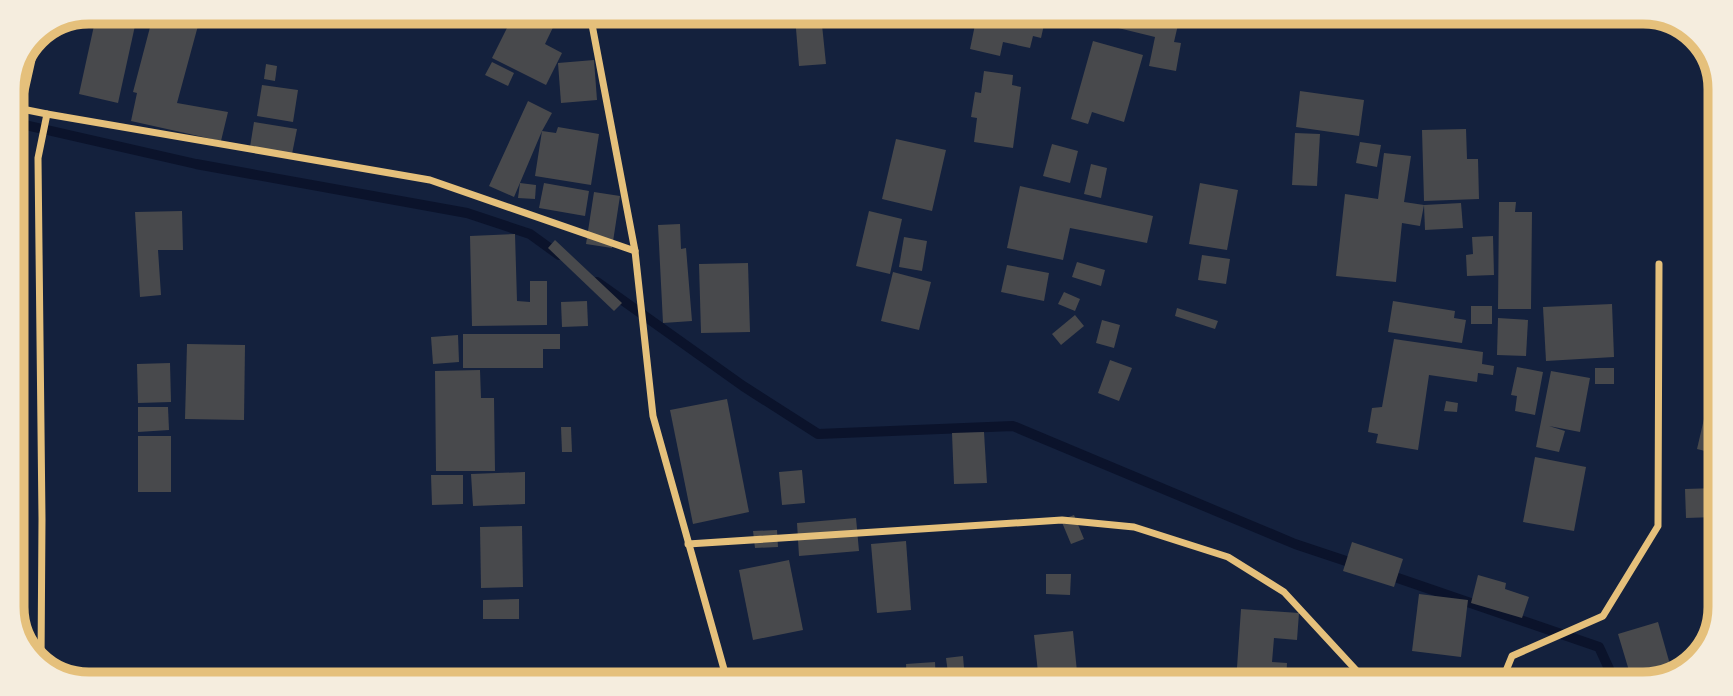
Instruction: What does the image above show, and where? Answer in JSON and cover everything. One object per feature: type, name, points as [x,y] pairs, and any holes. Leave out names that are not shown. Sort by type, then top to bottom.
[{"type":"street","points":[[592,24],[635,251],[653,416],[725,672]]},
{"type":"street","points":[[24,109],[430,180],[635,251]]},
{"type":"street","points":[[41,650],[38,158],[47,114]]},
{"type":"street","points":[[1505,672],[1512,656],[1602,616],[1658,526],[1659,264]]},
{"type":"street","points":[[688,544],[1062,520],[1134,527],[1228,557],[1284,592],[1358,672]]},
{"type":"building","points":[[94,24],[135,24],[118,103],[79,94]]},
{"type":"building","points":[[151,24],[198,24],[177,103],[228,112],[221,141],[131,121],[137,93],[133,92]]},
{"type":"building","points":[[509,24],[555,24],[545,44],[562,53],[546,85],[492,58]]},
{"type":"building","points":[[796,24],[822,24],[826,64],[799,66]]},
{"type":"building","points":[[975,24],[1044,24],[1041,38],[1033,36],[1030,48],[1003,42],[1000,56],[970,49]]},
{"type":"building","points":[[1178,24],[1174,42],[1181,43],[1176,71],[1149,66],[1155,37],[1106,25]]},
{"type":"building","points":[[1093,41],[1143,55],[1124,122],[1092,112],[1088,124],[1071,119]]},
{"type":"building","points":[[594,60],[597,100],[561,103],[558,63]]},
{"type":"building","points":[[492,62],[514,73],[508,86],[485,75]]},
{"type":"building","points":[[266,64],[277,66],[275,81],[264,79]]},
{"type":"building","points":[[984,71],[1013,75],[1012,85],[1021,87],[1013,148],[974,142],[977,118],[971,117],[975,92],[981,93]]},
{"type":"building","points":[[262,85],[298,90],[293,122],[257,116]]},
{"type":"building","points":[[1300,91],[1364,100],[1359,136],[1296,127]]},
{"type":"building","points":[[528,101],[552,113],[514,197],[489,186]]},
{"type":"building","points":[[254,122],[297,129],[292,154],[250,147]]},
{"type":"building","points":[[558,127],[599,134],[591,185],[535,176],[542,131],[556,133]]},
{"type":"building","points":[[1466,129],[1467,159],[1478,159],[1479,199],[1424,201],[1422,130]]},
{"type":"building","points":[[1295,133],[1320,134],[1317,186],[1292,185]]},
{"type":"building","points":[[896,139],[946,150],[932,211],[882,199]]},
{"type":"building","points":[[1360,142],[1381,145],[1377,167],[1356,163]]},
{"type":"building","points":[[1052,144],[1078,151],[1070,183],[1043,176]]},
{"type":"building","points":[[1384,153],[1411,156],[1404,202],[1424,205],[1420,226],[1402,223],[1396,282],[1336,276],[1345,194],[1378,199]]},
{"type":"building","points":[[1091,164],[1107,168],[1101,198],[1084,194]]},
{"type":"building","points":[[520,183],[536,185],[535,199],[518,198]]},
{"type":"building","points":[[544,183],[589,191],[585,216],[539,208]]},
{"type":"building","points":[[1200,183],[1238,190],[1227,250],[1189,244]]},
{"type":"building","points":[[1020,186],[1153,216],[1147,243],[1070,228],[1063,260],[1007,248]]},
{"type":"building","points":[[594,192],[620,196],[612,248],[586,244]]},
{"type":"building","points":[[1499,202],[1516,202],[1515,212],[1532,212],[1531,309],[1498,309]]},
{"type":"building","points":[[1461,203],[1463,228],[1425,230],[1424,205]]},
{"type":"building","points":[[182,211],[183,250],[158,250],[161,295],[140,297],[135,212]]},
{"type":"building","points":[[869,211],[902,219],[890,274],[856,266]]},
{"type":"building","points":[[680,224],[681,249],[686,248],[692,321],[663,323],[658,225]]},
{"type":"building","points":[[515,234],[517,301],[530,302],[530,281],[547,281],[547,325],[472,326],[470,236]]},
{"type":"building","points":[[1493,236],[1494,275],[1467,276],[1466,255],[1473,254],[1472,237]]},
{"type":"building","points":[[904,237],[927,241],[922,271],[899,267]]},
{"type":"building","points":[[555,240],[622,303],[614,311],[548,248]]},
{"type":"building","points":[[1202,255],[1230,259],[1226,284],[1198,280]]},
{"type":"building","points":[[1077,262],[1105,270],[1101,286],[1072,277]]},
{"type":"building","points":[[748,263],[750,332],[701,333],[699,264]]},
{"type":"building","points":[[1007,265],[1049,273],[1044,301],[1001,292]]},
{"type":"building","points":[[893,272],[931,282],[919,330],[881,321]]},
{"type":"building","points":[[1064,292],[1080,299],[1075,311],[1058,304]]},
{"type":"building","points":[[587,301],[588,326],[562,327],[561,302]]},
{"type":"building","points":[[1393,301],[1455,311],[1454,318],[1466,320],[1462,343],[1388,332]]},
{"type":"building","points":[[1612,304],[1614,357],[1546,361],[1543,307]]},
{"type":"building","points":[[1471,306],[1492,306],[1492,324],[1471,324]]},
{"type":"building","points":[[1177,308],[1218,321],[1215,329],[1175,316]]},
{"type":"building","points":[[1075,315],[1084,326],[1061,345],[1052,334]]},
{"type":"building","points":[[1498,318],[1528,320],[1526,356],[1497,355]]},
{"type":"building","points":[[1102,320],[1120,325],[1114,348],[1096,343]]},
{"type":"building","points":[[463,334],[560,334],[560,349],[543,349],[543,368],[463,368]]},
{"type":"building","points":[[458,335],[459,362],[433,364],[431,337]]},
{"type":"building","points":[[1394,339],[1483,352],[1482,364],[1494,366],[1493,375],[1478,373],[1477,382],[1429,375],[1418,450],[1376,443],[1378,434],[1368,432],[1372,408],[1382,407]]},
{"type":"building","points":[[187,344],[245,345],[244,420],[185,419]]},
{"type":"building","points":[[1110,360],[1132,368],[1119,401],[1098,393]]},
{"type":"building","points":[[170,363],[171,402],[138,403],[137,364]]},
{"type":"building","points":[[1517,367],[1543,372],[1535,415],[1515,411],[1517,396],[1511,395]]},
{"type":"building","points":[[1595,368],[1614,368],[1614,384],[1595,384]]},
{"type":"building","points":[[480,370],[481,398],[494,398],[495,471],[436,471],[435,371]]},
{"type":"building","points":[[1551,371],[1590,378],[1580,432],[1549,426],[1565,431],[1559,452],[1536,447]]},
{"type":"building","points":[[727,399],[749,512],[693,524],[670,410]]},
{"type":"building","points":[[1446,401],[1458,403],[1457,412],[1444,411]]},
{"type":"building","points":[[1707,406],[1708,406],[1708,452],[1697,449]]},
{"type":"building","points":[[138,407],[168,407],[169,430],[138,432]]},
{"type":"building","points":[[561,427],[571,427],[572,452],[562,452]]},
{"type":"building","points":[[984,432],[987,483],[954,484],[952,433]]},
{"type":"building","points":[[138,436],[171,436],[171,492],[138,492]]},
{"type":"building","points":[[1535,457],[1586,467],[1574,531],[1523,522]]},
{"type":"building","points":[[802,470],[805,503],[782,505],[779,472]]},
{"type":"building","points":[[525,472],[525,504],[473,506],[471,474]]},
{"type":"building","points":[[431,475],[463,475],[463,504],[432,505]]},
{"type":"building","points":[[1708,488],[1708,517],[1686,518],[1685,489]]},
{"type":"building","points":[[1074,515],[1084,539],[1071,544],[1061,520]]},
{"type":"building","points":[[856,518],[859,551],[799,556],[797,523]]},
{"type":"building","points":[[522,526],[523,587],[481,588],[480,527]]},
{"type":"building","points":[[777,530],[778,547],[755,548],[753,531]]},
{"type":"building","points":[[906,541],[911,610],[877,613],[871,544]]},
{"type":"building","points":[[1352,542],[1403,559],[1394,587],[1343,571]]},
{"type":"building","points":[[789,560],[803,630],[753,640],[739,570]]},
{"type":"building","points":[[1046,574],[1071,574],[1070,595],[1046,594]]},
{"type":"building","points":[[1478,575],[1506,583],[1505,589],[1529,597],[1522,618],[1471,603]]},
{"type":"building","points":[[1419,594],[1468,600],[1461,657],[1412,651]]},
{"type":"building","points":[[519,599],[519,619],[483,619],[483,600]]},
{"type":"building","points":[[1241,609],[1299,613],[1297,640],[1274,638],[1272,662],[1287,663],[1287,672],[1237,672]]},
{"type":"building","points":[[1658,622],[1670,666],[1652,671],[1629,672],[1618,634]]},
{"type":"building","points":[[1073,631],[1077,672],[1038,672],[1034,635]]},
{"type":"building","points":[[963,656],[964,672],[948,672],[946,658]]},
{"type":"building","points":[[935,662],[936,672],[906,672],[906,664]]},
{"type":"building","points":[[898,669],[898,672],[872,672]]},
{"type":"waterway","points":[[24,125],[196,164],[467,213],[530,234],[559,255]]},
{"type":"waterway","points":[[597,282],[743,386],[818,434],[1013,426],[1295,544],[1358,565]]},
{"type":"waterway","points":[[1386,574],[1599,647],[1610,672]]}]
